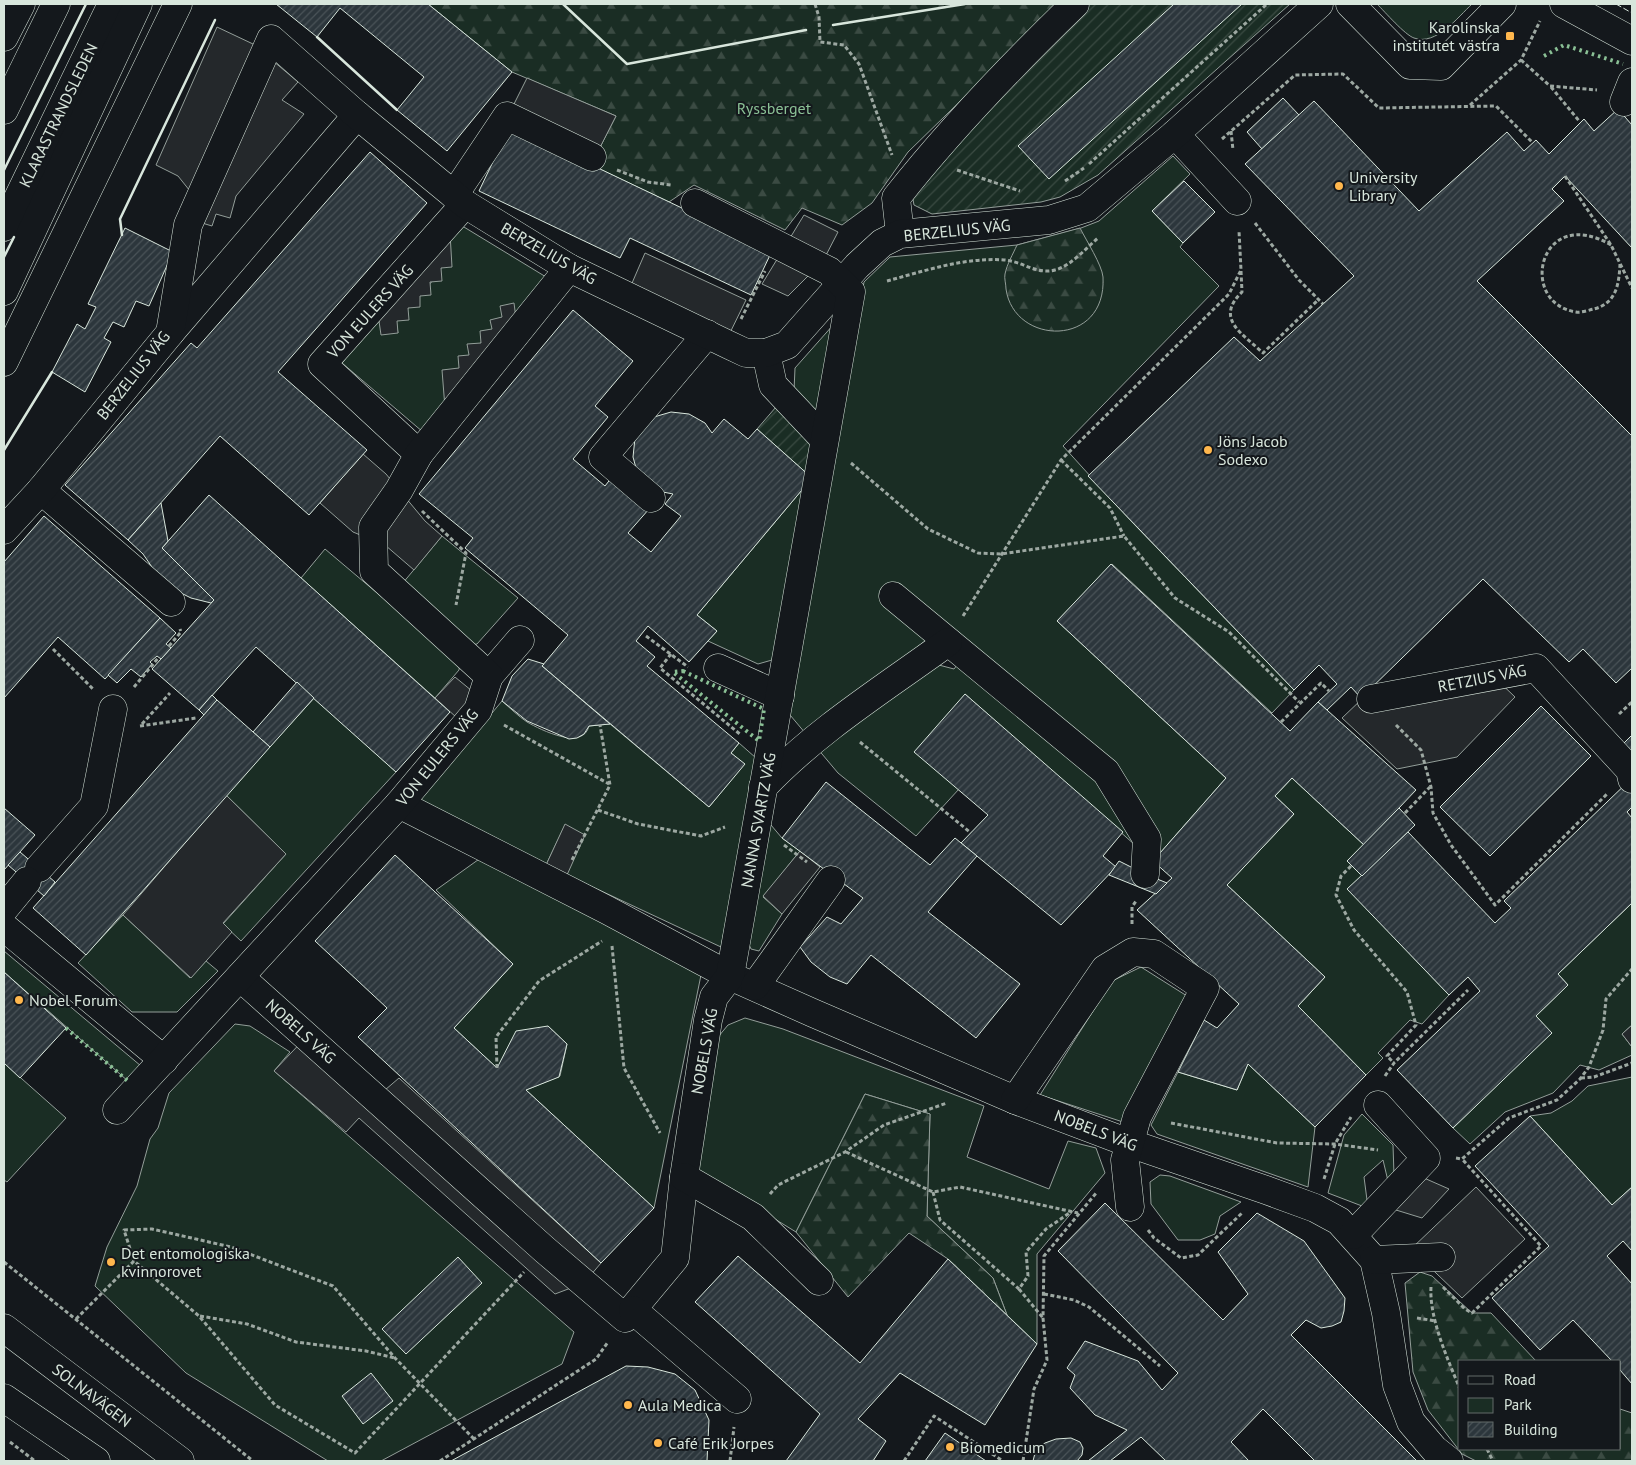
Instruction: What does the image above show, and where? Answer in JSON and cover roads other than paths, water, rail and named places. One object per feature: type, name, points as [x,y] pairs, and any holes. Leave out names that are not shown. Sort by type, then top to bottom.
[{"type":"main road","points":[[4,37],[21,4]]},
{"type":"main road","points":[[4,110],[56,4]]},
{"type":"main road","name":"KLARASTRANDSLEDEN","points":[[4,226],[112,4]]},
{"type":"main road","points":[[4,291],[138,4]]},
{"type":"main road","points":[[4,362],[178,4]]},
{"type":"main road","points":[[900,234],[896,198],[925,160],[1002,75],[1075,4]]},
{"type":"main road","name":"BERZELIUS VÄG","points":[[4,530],[41,490],[170,333],[188,225],[271,39],[357,115],[459,199],[570,268],[746,353],[766,353],[786,345],[842,283],[882,243],[900,234],[1024,224],[1049,220],[1087,208],[1175,134],[1319,4]]},
{"type":"main road","points":[[1350,4],[1410,65],[1442,66],[1502,4]]},
{"type":"main road","points":[[1554,8],[1632,41]]},
{"type":"main road","points":[[170,333],[357,115]]},
{"type":"main road","points":[[459,199],[507,116],[592,157]]},
{"type":"main road","points":[[1175,134],[1237,201]]},
{"type":"main road","name":"VON EULERS VÄG","points":[[419,454],[322,364],[459,199]]},
{"type":"main road","points":[[695,203],[778,243],[829,271],[842,283]]},
{"type":"main road","points":[[520,640],[489,676],[374,571],[374,527],[399,490],[419,454],[570,268]]},
{"type":"main road","name":"NANNA SVARTZ VÄG","points":[[730,976],[851,292],[842,283]]},
{"type":"main road","points":[[651,498],[603,457],[718,340]]},
{"type":"main road","points":[[766,353],[773,385],[824,439]]},
{"type":"main road","points":[[41,490],[171,602]]},
{"type":"main road","points":[[893,596],[1106,772],[1147,839],[1145,874]]},
{"type":"main road","points":[[763,787],[780,770],[836,723],[948,642]]},
{"type":"main road","points":[[718,668],[780,696]]},
{"type":"main road","name":"RETZIUS VÄG","points":[[1371,699],[1536,668],[1631,774]]},
{"type":"main road","name":"VON EULERS VÄG","points":[[240,977],[399,804],[478,710],[489,676]]},
{"type":"main road","points":[[4,909],[94,806],[113,709]]},
{"type":"main road","points":[[399,804],[560,885],[609,922],[730,976]]},
{"type":"main road","points":[[755,986],[830,880]]},
{"type":"main road","points":[[4,927],[164,1060]]},
{"type":"main road","points":[[1015,1100],[1105,968],[1133,952],[1154,954],[1205,988],[1137,1117],[1127,1152],[1130,1207]]},
{"type":"main road","name":"NOBELS VÄG","points":[[240,977],[546,1250],[629,1314],[676,1258],[684,1177],[708,1020],[714,997],[730,976],[1015,1100],[1127,1152],[1266,1190],[1315,1208],[1339,1221],[1374,1260],[1386,1313],[1396,1385],[1411,1422],[1434,1448],[1449,1461]]},
{"type":"main road","points":[[117,1110],[240,977]]},
{"type":"main road","points":[[1353,1235],[1426,1158],[1378,1105]]},
{"type":"main road","points":[[684,1177],[753,1216],[819,1282]]},
{"type":"main road","points":[[1374,1260],[1428,1263]]},
{"type":"main road","points":[[629,1314],[736,1399]]},
{"type":"main road","name":"SOLNAVÄGEN","points":[[4,1328],[180,1461]]},
{"type":"main road","points":[[4,1398],[96,1461]]},
{"type":"place","name":"Karolinska institutet västra","points":[[1510,36]]},
{"type":"place","name":"University Library","points":[[1339,186]]},
{"type":"place","name":"Jöns Jacob Sodexo","points":[[1208,450]]},
{"type":"place","name":"Nobel Forum","points":[[19,1000]]},
{"type":"place","name":"Det entomologiska kvinnorovet","points":[[111,1262]]},
{"type":"place","name":"Aula Medica","points":[[628,1405]]},
{"type":"place","name":"Café Erik Jorpes","points":[[658,1443]]},
{"type":"place","name":"Biomedicum","points":[[950,1447]]},
{"type":"park label","name":"Ryssberget","points":[[774,108]]}]
